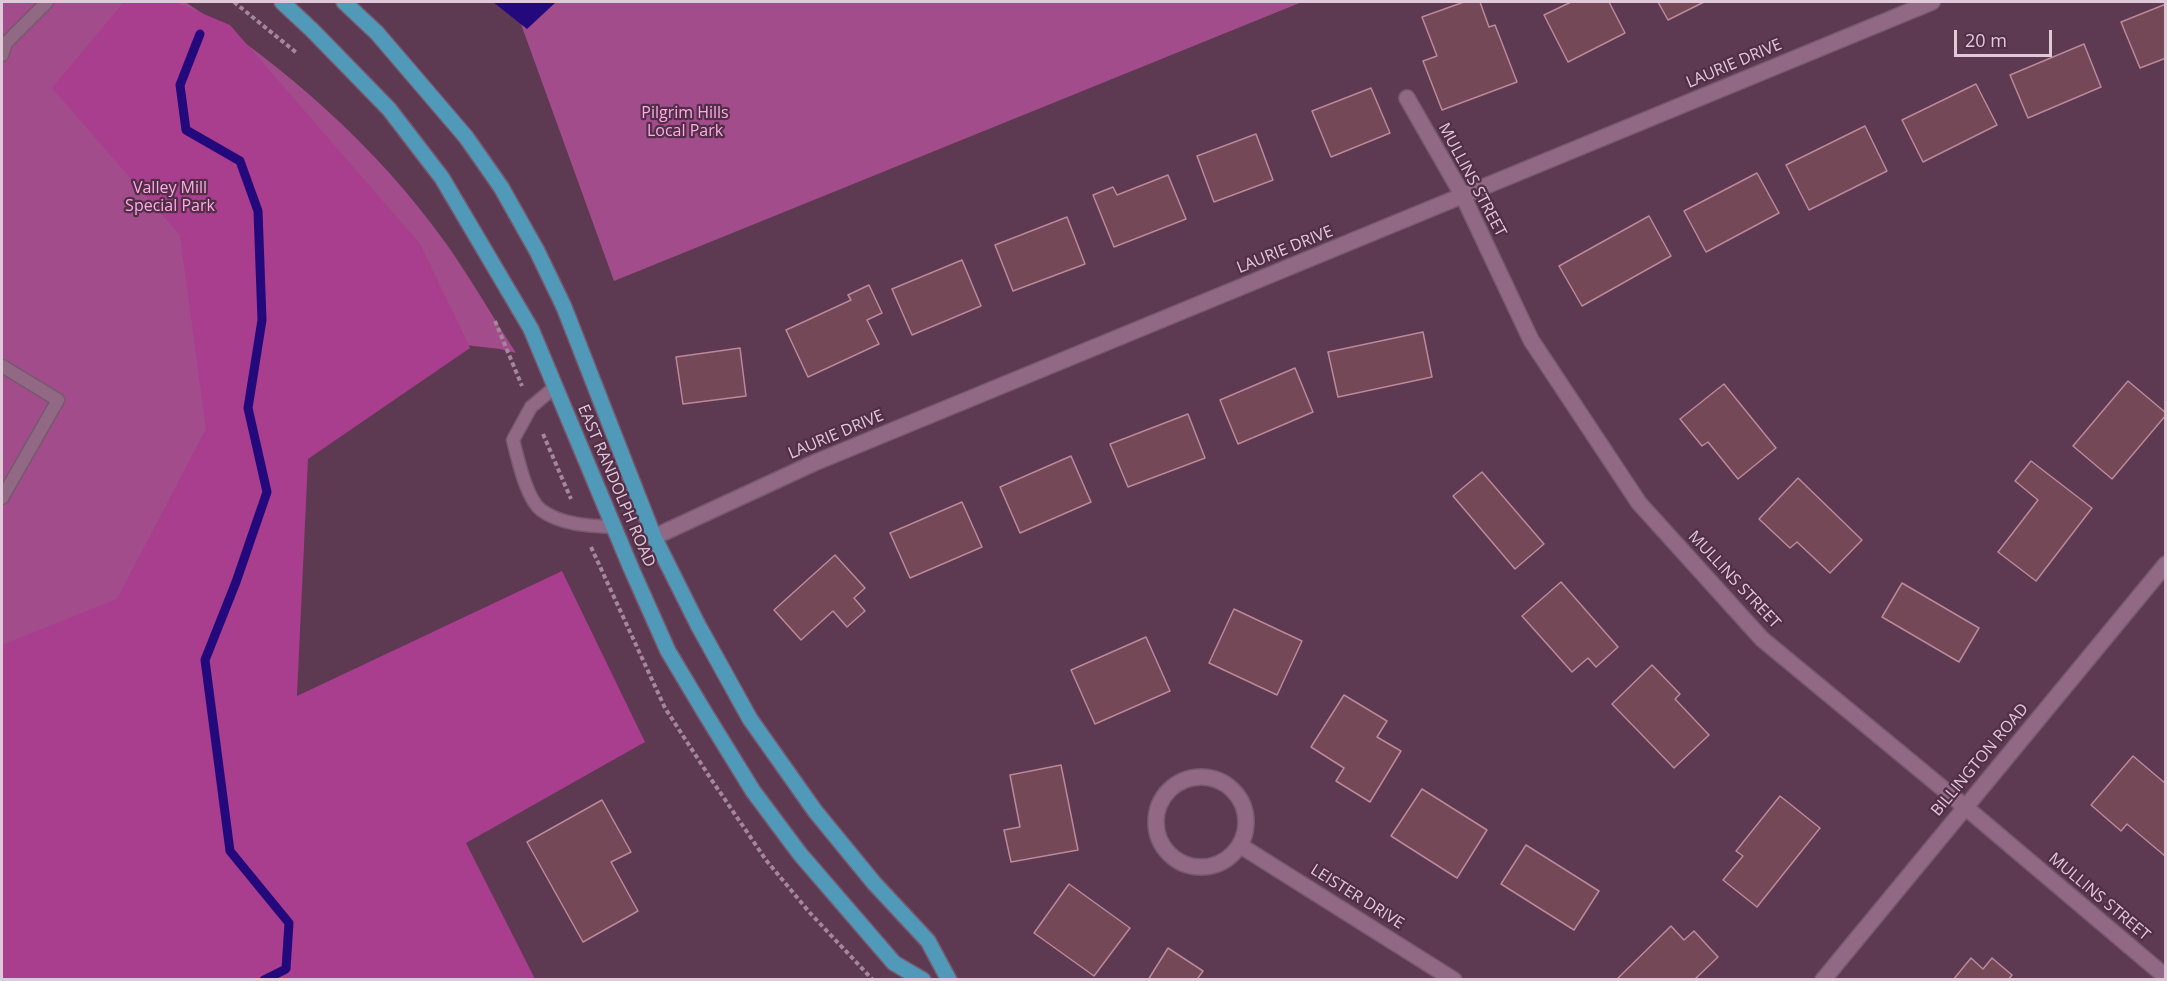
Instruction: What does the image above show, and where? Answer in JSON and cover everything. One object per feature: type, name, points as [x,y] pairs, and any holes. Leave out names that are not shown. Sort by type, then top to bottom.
[{"type":"main road","name":"EAST RANDOLPH ROAD","points":[[282,2],[389,109],[442,178],[531,329],[668,651],[753,791],[801,854],[894,963],[923,980]]},
{"type":"main road","name":"EAST RANDOLPH ROAD","points":[[344,2],[377,33],[466,137],[501,187],[537,251],[564,307],[654,537],[750,719],[815,811],[874,884],[928,941],[949,980]]},
{"type":"street","name":"LAURIE DRIVE","points":[[654,537],[814,463],[1932,2]]},
{"type":"street","name":"MULLINS STREET","points":[[1407,98],[1463,196],[1531,340],[1639,503],[1762,639],[2166,977]]},
{"type":"street","name":"BILLINGTON ROAD","points":[[1823,980],[1964,806],[2166,564]]},
{"type":"street","points":[[1190,777],[1207,777],[1224,783],[1238,794],[1246,810],[1247,828],[1241,846],[1230,859],[1214,867],[1196,868],[1179,862],[1165,850],[1157,834],[1156,816],[1162,799],[1174,785],[1190,777]]},
{"type":"street","name":"LEISTER DRIVE","points":[[1241,846],[1454,980]]},
{"type":"lane","points":[[2,55],[6,43],[47,2]]},
{"type":"lane","points":[[2,366],[58,400],[2,498]]},
{"type":"lane","points":[[555,387],[531,406],[513,440],[526,486],[540,509],[559,518],[582,525],[614,527]]},
{"type":"path","points":[[234,2],[307,62]]},
{"type":"path","points":[[494,317],[582,525],[666,708],[766,860],[810,913],[873,980]]},
{"type":"green space","name":"Valley Mill Special Park","points":[[2,2],[185,2],[222,26],[293,80],[359,140],[389,173],[445,242],[516,353],[500,349],[281,324],[2,980]]},
{"type":"green space","name":"Valley Mill Special Park","points":[[124,2],[175,2],[230,25],[420,244],[470,348],[308,459],[297,696],[562,571],[645,742],[466,843],[535,979],[2,979],[2,645],[117,599],[206,429],[180,235],[52,88]]},
{"type":"green space","name":"Pilgrim Hills Local Park","points":[[513,2],[1302,2],[614,281]]},
{"type":"shaded area","points":[[493,2],[556,2],[527,29]]},
{"type":"building","points":[[1464,2],[1480,2],[1489,27],[1495,25],[1517,82],[1442,110],[1423,61],[1437,56],[1422,17]]},
{"type":"building","points":[[1571,2],[1609,2],[1625,33],[1568,62],[1544,15]]},
{"type":"building","points":[[1658,2],[1704,2],[1668,20]]},
{"type":"building","points":[[2166,4],[2166,58],[2140,68],[2121,22]]},
{"type":"building","points":[[2084,44],[2101,87],[2028,118],[2010,75]]},
{"type":"building","points":[[1976,84],[1997,125],[1923,162],[1902,120]]},
{"type":"building","points":[[1371,88],[1390,133],[1331,157],[1312,111]]},
{"type":"building","points":[[1865,126],[1887,171],[1809,210],[1786,165]]},
{"type":"building","points":[[1256,134],[1273,180],[1214,202],[1197,156]]},
{"type":"building","points":[[1757,173],[1779,213],[1706,252],[1684,211]]},
{"type":"building","points":[[1168,175],[1186,219],[1114,247],[1093,195],[1113,187],[1117,195]]},
{"type":"building","points":[[1649,216],[1671,256],[1582,306],[1559,266]]},
{"type":"building","points":[[1067,217],[1085,264],[1013,291],[995,245]]},
{"type":"building","points":[[962,260],[981,306],[912,335],[892,289]]},
{"type":"building","points":[[869,285],[882,313],[867,320],[879,344],[808,377],[786,330],[851,300],[848,295]]},
{"type":"building","points":[[1423,332],[1432,377],[1338,397],[1328,352]]},
{"type":"building","points":[[740,348],[746,396],[683,404],[676,357]]},
{"type":"building","points":[[1295,368],[1313,412],[1238,444],[1220,400]]},
{"type":"building","points":[[2128,381],[2166,415],[2112,479],[2073,446]]},
{"type":"building","points":[[1724,384],[1776,448],[1738,479],[1708,442],[1702,446],[1680,419]]},
{"type":"building","points":[[1188,414],[1205,458],[1128,487],[1110,444]]},
{"type":"building","points":[[1071,456],[1091,502],[1020,533],[1000,487]]},
{"type":"building","points":[[2031,461],[2092,508],[2036,581],[1998,552],[2038,500],[2015,481]]},
{"type":"building","points":[[1482,472],[1544,544],[1515,569],[1453,496]]},
{"type":"building","points":[[1798,478],[1862,540],[1830,573],[1797,542],[1790,548],[1759,519]]},
{"type":"building","points":[[962,502],[982,547],[910,578],[890,533]]},
{"type":"building","points":[[835,555],[865,588],[854,598],[865,611],[847,627],[833,611],[801,640],[774,610]]},
{"type":"building","points":[[1561,582],[1618,647],[1596,667],[1588,658],[1572,672],[1522,616]]},
{"type":"building","points":[[1902,583],[1979,628],[1959,662],[1882,617]]},
{"type":"building","points":[[1234,609],[1302,641],[1277,695],[1209,663]]},
{"type":"building","points":[[1146,637],[1170,691],[1095,724],[1071,670]]},
{"type":"building","points":[[1652,665],[1680,694],[1675,699],[1709,735],[1674,768],[1612,704]]},
{"type":"building","points":[[1344,695],[1387,721],[1377,737],[1401,751],[1370,802],[1336,781],[1344,768],[1311,747]]},
{"type":"building","points":[[2133,756],[2166,784],[2165,856],[2127,824],[2121,831],[2091,805]]},
{"type":"building","points":[[1061,765],[1078,850],[1011,862],[1004,830],[1020,827],[1010,775]]},
{"type":"building","points":[[1422,789],[1487,830],[1457,878],[1391,836]]},
{"type":"building","points":[[1780,796],[1820,828],[1757,907],[1723,880],[1743,856],[1736,851]]},
{"type":"building","points":[[602,800],[631,852],[611,862],[638,911],[583,942],[527,842]]},
{"type":"building","points":[[1526,845],[1599,891],[1574,930],[1501,884]]},
{"type":"building","points":[[1069,884],[1130,928],[1094,976],[1034,933]]},
{"type":"building","points":[[1671,926],[1684,940],[1694,931],[1718,957],[1694,980],[1616,980]]},
{"type":"building","points":[[1168,948],[1203,971],[1198,978],[1200,980],[1148,980]]},
{"type":"building","points":[[1971,958],[1983,969],[1992,958],[2012,975],[2008,980],[1953,980]]},
{"type":"waterway","points":[[200,34],[180,85],[186,130],[240,161],[258,211],[262,320],[248,408],[267,492],[236,582],[205,660],[230,851],[289,923],[286,969],[264,980]]}]
